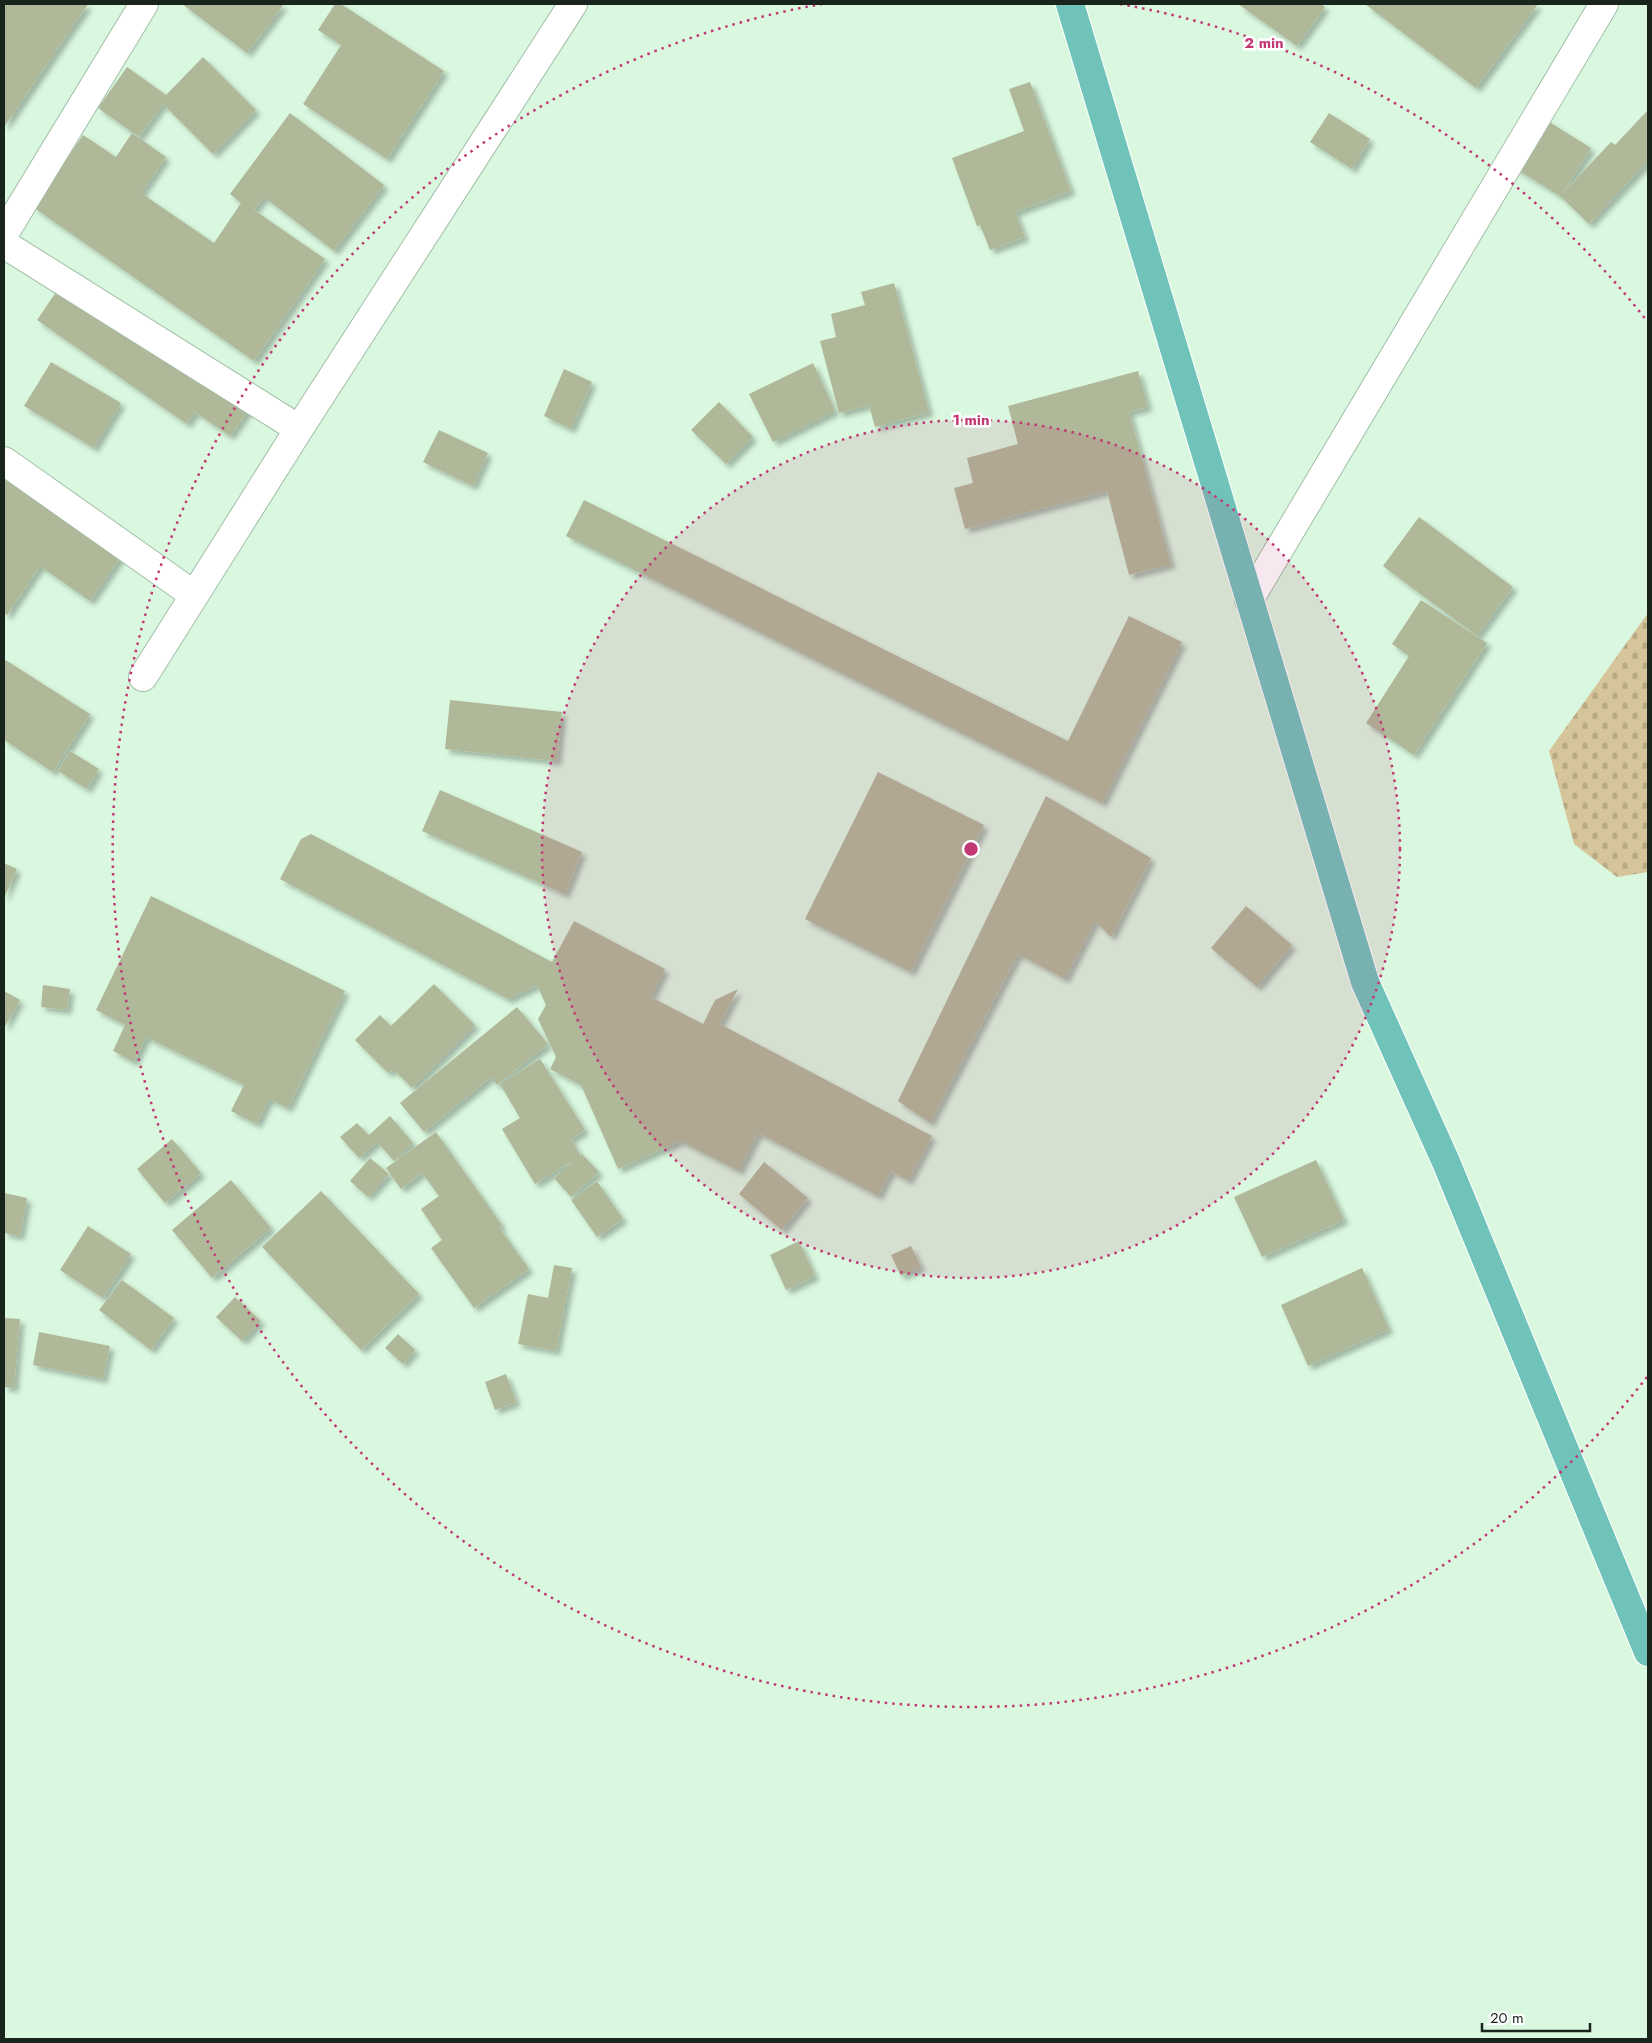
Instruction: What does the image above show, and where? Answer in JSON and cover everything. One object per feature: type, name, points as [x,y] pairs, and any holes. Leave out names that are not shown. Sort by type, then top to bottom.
[{"type":"main road","points":[[1070,4],[1365,982],[1446,1162],[1648,1652]]},
{"type":"street","points":[[4,234],[144,4]]},
{"type":"street","points":[[143,676],[299,429],[573,4]]},
{"type":"street","points":[[1249,600],[1604,4]]},
{"type":"street","points":[[4,244],[299,429]]},
{"type":"street","points":[[4,461],[194,595]]},
{"type":"green space","points":[[1648,613],[1648,872],[1617,877],[1574,844],[1549,751]]},
{"type":"building","points":[[4,4],[88,4],[4,127]]},
{"type":"building","points":[[182,4],[284,4],[247,53]]},
{"type":"building","points":[[335,4],[341,4],[444,71],[387,159],[303,104],[341,45],[318,30]]},
{"type":"building","points":[[1238,4],[1321,4],[1325,7],[1297,46]]},
{"type":"building","points":[[1365,4],[1538,4],[1476,88]]},
{"type":"building","points":[[203,57],[256,110],[213,154],[163,104],[139,137],[98,108],[127,67],[166,95]]},
{"type":"building","points":[[1030,82],[1071,191],[1015,212],[1025,237],[990,250],[980,225],[977,226],[952,158],[1024,131],[1009,89]]},
{"type":"building","points":[[1527,108],[1591,148],[1562,194],[1611,142],[1615,145],[1648,110],[1648,161],[1589,224],[1560,196],[1497,157]]},
{"type":"building","points":[[290,113],[384,185],[334,251],[264,197],[254,210],[325,259],[254,361],[33,207],[83,135],[116,157],[132,133],[166,157],[141,193],[214,243],[241,203],[230,194]]},
{"type":"building","points":[[1329,113],[1370,139],[1352,169],[1310,142]]},
{"type":"building","points":[[71,270],[256,399],[230,436],[195,412],[187,424],[37,320]]},
{"type":"building","points":[[894,283],[929,412],[875,427],[869,405],[839,413],[820,341],[836,337],[831,314],[865,305],[861,292]]},
{"type":"building","points":[[51,362],[121,403],[94,448],[24,406]]},
{"type":"building","points":[[813,363],[835,411],[773,442],[749,394]]},
{"type":"building","points":[[564,369],[592,382],[571,429],[544,416]]},
{"type":"building","points":[[1138,371],[1148,407],[1129,412],[1171,564],[1129,575],[1107,491],[965,529],[954,488],[973,483],[967,458],[1018,444],[1008,406]]},
{"type":"building","points":[[719,402],[753,437],[726,464],[691,430]]},
{"type":"building","points":[[439,430],[488,453],[473,486],[423,462]]},
{"type":"building","points":[[4,468],[124,552],[90,601],[40,566],[7,615],[4,613]]},
{"type":"building","points":[[584,500],[1068,741],[1129,616],[1182,642],[1102,803],[566,536]]},
{"type":"building","points":[[1419,517],[1513,587],[1477,636],[1383,566]]},
{"type":"building","points":[[1421,600],[1487,643],[1414,755],[1366,723],[1409,656],[1392,644]]},
{"type":"building","points":[[4,659],[90,714],[53,772],[4,740]]},
{"type":"building","points":[[450,700],[562,712],[557,761],[445,749]]},
{"type":"building","points":[[70,751],[99,769],[87,789],[58,771]]},
{"type":"building","points":[[878,772],[984,825],[911,972],[805,919]]},
{"type":"building","points":[[440,790],[582,852],[565,894],[422,831]]},
{"type":"building","points":[[1046,796],[1151,858],[1111,937],[1095,921],[1065,979],[1018,954],[930,1123],[898,1101]]},
{"type":"building","points":[[311,834],[552,962],[574,921],[665,969],[651,997],[703,1024],[715,1000],[738,989],[720,1024],[932,1136],[908,1181],[891,1171],[878,1196],[758,1133],[739,1171],[680,1141],[618,1169],[581,1085],[550,1069],[556,1057],[538,1019],[546,1005],[537,985],[508,999],[280,879],[301,839]]},
{"type":"building","points":[[4,863],[17,869],[4,898]]},
{"type":"building","points":[[151,896],[345,991],[288,1108],[269,1099],[257,1124],[231,1111],[244,1085],[146,1037],[134,1062],[113,1051],[125,1025],[96,1010]]},
{"type":"building","points":[[1246,906],[1292,945],[1257,987],[1211,948]]},
{"type":"building","points":[[434,984],[475,1025],[412,1088],[393,1069],[388,1073],[355,1040],[380,1015],[391,1026]]},
{"type":"building","points":[[43,985],[70,989],[67,1010],[41,1007]]},
{"type":"building","points":[[4,991],[20,1000],[4,1028]]},
{"type":"building","points":[[517,1007],[548,1044],[497,1085],[491,1077],[424,1132],[400,1103]]},
{"type":"building","points":[[540,1059],[585,1130],[571,1139],[580,1155],[582,1154],[599,1172],[571,1197],[554,1178],[574,1160],[535,1184],[502,1129],[520,1118],[500,1084]]},
{"type":"building","points":[[390,1116],[413,1143],[394,1161],[377,1142],[359,1158],[340,1137],[357,1123],[369,1135]]},
{"type":"building","points":[[436,1132],[502,1225],[499,1227],[529,1269],[474,1308],[431,1248],[442,1240],[421,1209],[439,1196],[422,1173],[401,1189],[386,1168]]},
{"type":"building","points":[[172,1139],[201,1173],[165,1203],[137,1169]]},
{"type":"building","points":[[370,1158],[389,1174],[368,1197],[350,1181]]},
{"type":"building","points":[[1316,1160],[1344,1220],[1262,1257],[1234,1197]]},
{"type":"building","points":[[764,1162],[808,1198],[782,1230],[739,1194]]},
{"type":"building","points":[[231,1180],[271,1228],[212,1278],[172,1230]]},
{"type":"building","points":[[597,1181],[623,1219],[597,1237],[571,1200]]},
{"type":"building","points":[[321,1191],[419,1294],[361,1350],[262,1247]]},
{"type":"building","points":[[4,1193],[27,1198],[20,1236],[4,1233]]},
{"type":"building","points":[[88,1226],[131,1254],[103,1298],[60,1270]]},
{"type":"building","points":[[799,1241],[815,1276],[786,1290],[770,1255]]},
{"type":"building","points":[[911,1246],[921,1267],[901,1276],[891,1255]]},
{"type":"building","points":[[554,1265],[572,1268],[556,1351],[518,1344],[528,1294],[548,1298]]},
{"type":"building","points":[[1362,1268],[1389,1329],[1308,1366],[1281,1305]]},
{"type":"building","points":[[122,1280],[174,1318],[151,1350],[99,1310]]},
{"type":"building","points":[[235,1297],[261,1321],[242,1341],[216,1317]]},
{"type":"building","points":[[4,1318],[20,1319],[14,1388],[4,1387]]},
{"type":"building","points":[[39,1332],[110,1346],[103,1379],[33,1365]]},
{"type":"building","points":[[398,1334],[415,1350],[403,1364],[385,1348]]},
{"type":"building","points":[[506,1374],[516,1402],[495,1410],[485,1382]]}]
